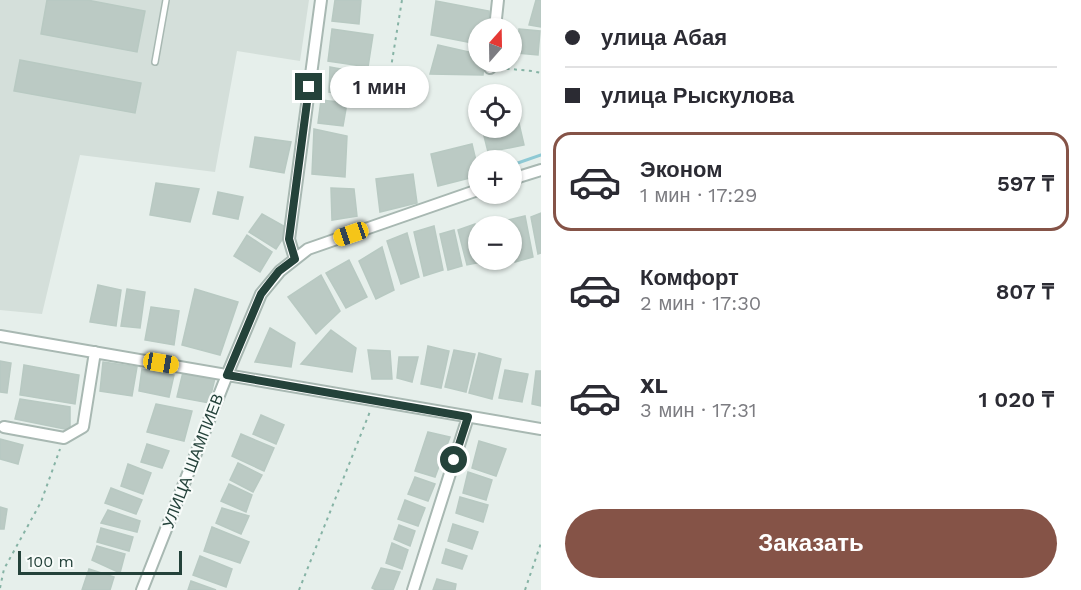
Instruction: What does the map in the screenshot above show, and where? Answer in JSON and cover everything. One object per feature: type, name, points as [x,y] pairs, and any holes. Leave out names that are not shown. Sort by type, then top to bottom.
[{"type":"street","points":[[295,259],[289,239],[321,0]]},
{"type":"street","points":[[496,18],[498,0]]},
{"type":"street","points":[[522,176],[541,170]]},
{"type":"street","name":"УЛИЦА ШАМПИЕВ","points":[[142,590],[261,294],[279,271],[308,249],[468,193]]},
{"type":"street","points":[[0,336],[541,429]]},
{"type":"street","points":[[3,427],[64,438],[83,427],[95,352]]},
{"type":"street","points":[[413,590],[468,417]]},
{"type":"lane","points":[[155,62],[166,0]]},
{"type":"path","points":[[387,92],[402,0]]},
{"type":"path","points":[[522,70],[541,73]]},
{"type":"path","points":[[299,590],[375,400]]},
{"type":"path","points":[[0,588],[4,569],[41,502],[64,438]]},
{"type":"path","points":[[525,590],[541,543]]},
{"type":"shaded area","points":[[0,0],[309,0],[300,61],[237,51],[215,172],[80,155],[42,314],[0,310]]},
{"type":"building","points":[[47,0],[87,0],[145,11],[137,52],[41,34]]},
{"type":"building","points":[[335,0],[361,0],[359,24],[332,21]]},
{"type":"building","points":[[536,0],[541,0],[541,27],[529,25]]},
{"type":"building","points":[[436,1],[489,11],[489,18],[468,18],[468,42],[431,35]]},
{"type":"building","points":[[332,29],[373,35],[368,67],[328,61]]},
{"type":"building","points":[[522,29],[540,31],[538,55],[522,53]]},
{"type":"building","points":[[438,45],[468,52],[468,72],[483,72],[483,75],[430,74]]},
{"type":"building","points":[[20,60],[141,83],[135,113],[14,91]]},
{"type":"building","points":[[330,67],[368,74],[367,97],[329,92]]},
{"type":"building","points":[[321,100],[347,103],[343,126],[318,123]]},
{"type":"building","points":[[314,129],[347,136],[345,177],[312,174]]},
{"type":"building","points":[[522,136],[524,145],[488,150],[484,138]]},
{"type":"building","points":[[255,137],[291,142],[284,173],[250,167]]},
{"type":"building","points":[[472,144],[473,150],[468,150],[468,178],[438,186],[431,154]]},
{"type":"building","points":[[413,174],[417,203],[380,212],[376,179]]},
{"type":"building","points":[[156,183],[199,189],[190,222],[150,215]]},
{"type":"building","points":[[331,188],[354,189],[357,216],[332,220]]},
{"type":"building","points":[[218,192],[243,197],[238,219],[213,214]]},
{"type":"building","points":[[541,213],[541,253],[538,254],[531,217]]},
{"type":"building","points":[[262,214],[289,229],[276,249],[249,232]]},
{"type":"building","points":[[525,216],[533,257],[522,260],[522,217]]},
{"type":"building","points":[[434,226],[443,270],[424,276],[414,232]]},
{"type":"building","points":[[468,226],[468,265],[467,265],[458,230]]},
{"type":"building","points":[[454,230],[462,266],[448,270],[440,234]]},
{"type":"building","points":[[407,233],[419,277],[401,284],[387,241]]},
{"type":"building","points":[[247,235],[272,252],[260,272],[234,256]]},
{"type":"building","points":[[382,247],[394,290],[376,299],[359,261]]},
{"type":"building","points":[[349,260],[367,297],[346,308],[326,273]]},
{"type":"building","points":[[321,275],[340,311],[316,334],[288,297]]},
{"type":"building","points":[[98,285],[121,290],[116,326],[90,322]]},
{"type":"building","points":[[127,289],[145,292],[140,328],[121,326]]},
{"type":"building","points":[[195,289],[238,302],[220,355],[182,345]]},
{"type":"building","points":[[151,307],[179,311],[174,345],[145,340]]},
{"type":"building","points":[[270,328],[295,343],[291,367],[255,362]]},
{"type":"building","points":[[331,330],[356,348],[352,372],[301,364]]},
{"type":"building","points":[[428,346],[449,351],[441,388],[421,384]]},
{"type":"building","points":[[368,350],[390,351],[392,379],[372,379]]},
{"type":"building","points":[[454,350],[475,354],[466,392],[445,387]]},
{"type":"building","points":[[479,353],[501,359],[492,399],[469,393]]},
{"type":"building","points":[[399,357],[418,357],[412,382],[397,378]]},
{"type":"building","points":[[0,361],[11,363],[7,393],[0,392]]},
{"type":"building","points":[[103,362],[137,367],[132,396],[100,391]]},
{"type":"building","points":[[24,365],[79,375],[75,404],[20,395]]},
{"type":"building","points":[[142,369],[174,375],[169,397],[139,391]]},
{"type":"building","points":[[505,370],[528,374],[522,402],[499,398]]},
{"type":"building","points":[[536,371],[541,371],[541,406],[532,404]]},
{"type":"building","points":[[183,372],[215,378],[209,403],[177,397]]},
{"type":"building","points":[[20,399],[70,407],[70,430],[15,419]]},
{"type":"building","points":[[156,404],[192,411],[184,441],[147,432]]},
{"type":"building","points":[[261,415],[284,425],[276,444],[253,434]]},
{"type":"building","points":[[428,432],[450,437],[435,477],[415,471]]},
{"type":"building","points":[[241,434],[274,448],[264,471],[232,456]]},
{"type":"building","points":[[0,439],[23,445],[18,464],[0,459]]},
{"type":"building","points":[[479,441],[506,449],[496,476],[472,468]]},
{"type":"building","points":[[147,444],[169,451],[162,468],[141,462]]},
{"type":"building","points":[[238,463],[262,475],[253,492],[230,480]]},
{"type":"building","points":[[128,464],[151,473],[143,494],[121,486]]},
{"type":"building","points":[[468,472],[492,480],[486,500],[463,493]]},
{"type":"building","points":[[415,477],[435,484],[428,501],[408,494]]},
{"type":"building","points":[[229,484],[252,495],[246,512],[221,501]]},
{"type":"building","points":[[111,488],[142,500],[136,514],[105,503]]},
{"type":"building","points":[[460,497],[488,505],[483,522],[456,513]]},
{"type":"building","points":[[405,500],[425,508],[418,526],[398,519]]},
{"type":"building","points":[[0,507],[7,509],[4,529],[0,529]]},
{"type":"building","points":[[222,508],[249,516],[241,534],[216,523]]},
{"type":"building","points":[[108,510],[140,521],[137,532],[101,523]]},
{"type":"building","points":[[453,524],[478,532],[472,549],[448,541]]},
{"type":"building","points":[[399,525],[415,531],[410,546],[394,539]]},
{"type":"building","points":[[212,527],[249,542],[240,563],[204,551]]},
{"type":"building","points":[[101,528],[133,537],[129,551],[97,542]]},
{"type":"building","points":[[392,543],[408,550],[402,569],[386,563]]},
{"type":"building","points":[[97,546],[125,554],[120,573],[92,560]]},
{"type":"building","points":[[446,549],[467,556],[462,569],[442,563]]},
{"type":"building","points":[[200,556],[232,569],[226,587],[193,575]]},
{"type":"building","points":[[381,568],[400,572],[393,590],[372,588]]},
{"type":"building","points":[[89,569],[114,577],[110,590],[82,590]]},
{"type":"building","points":[[437,579],[456,584],[455,590],[433,590]]},
{"type":"building","points":[[191,581],[216,590],[188,590]]},
{"type":"waterway","points":[[522,162],[541,155]]},
{"type":"route","points":[[309,87],[289,239],[295,259],[279,271],[261,294],[227,375],[468,417],[454,460]]}]
